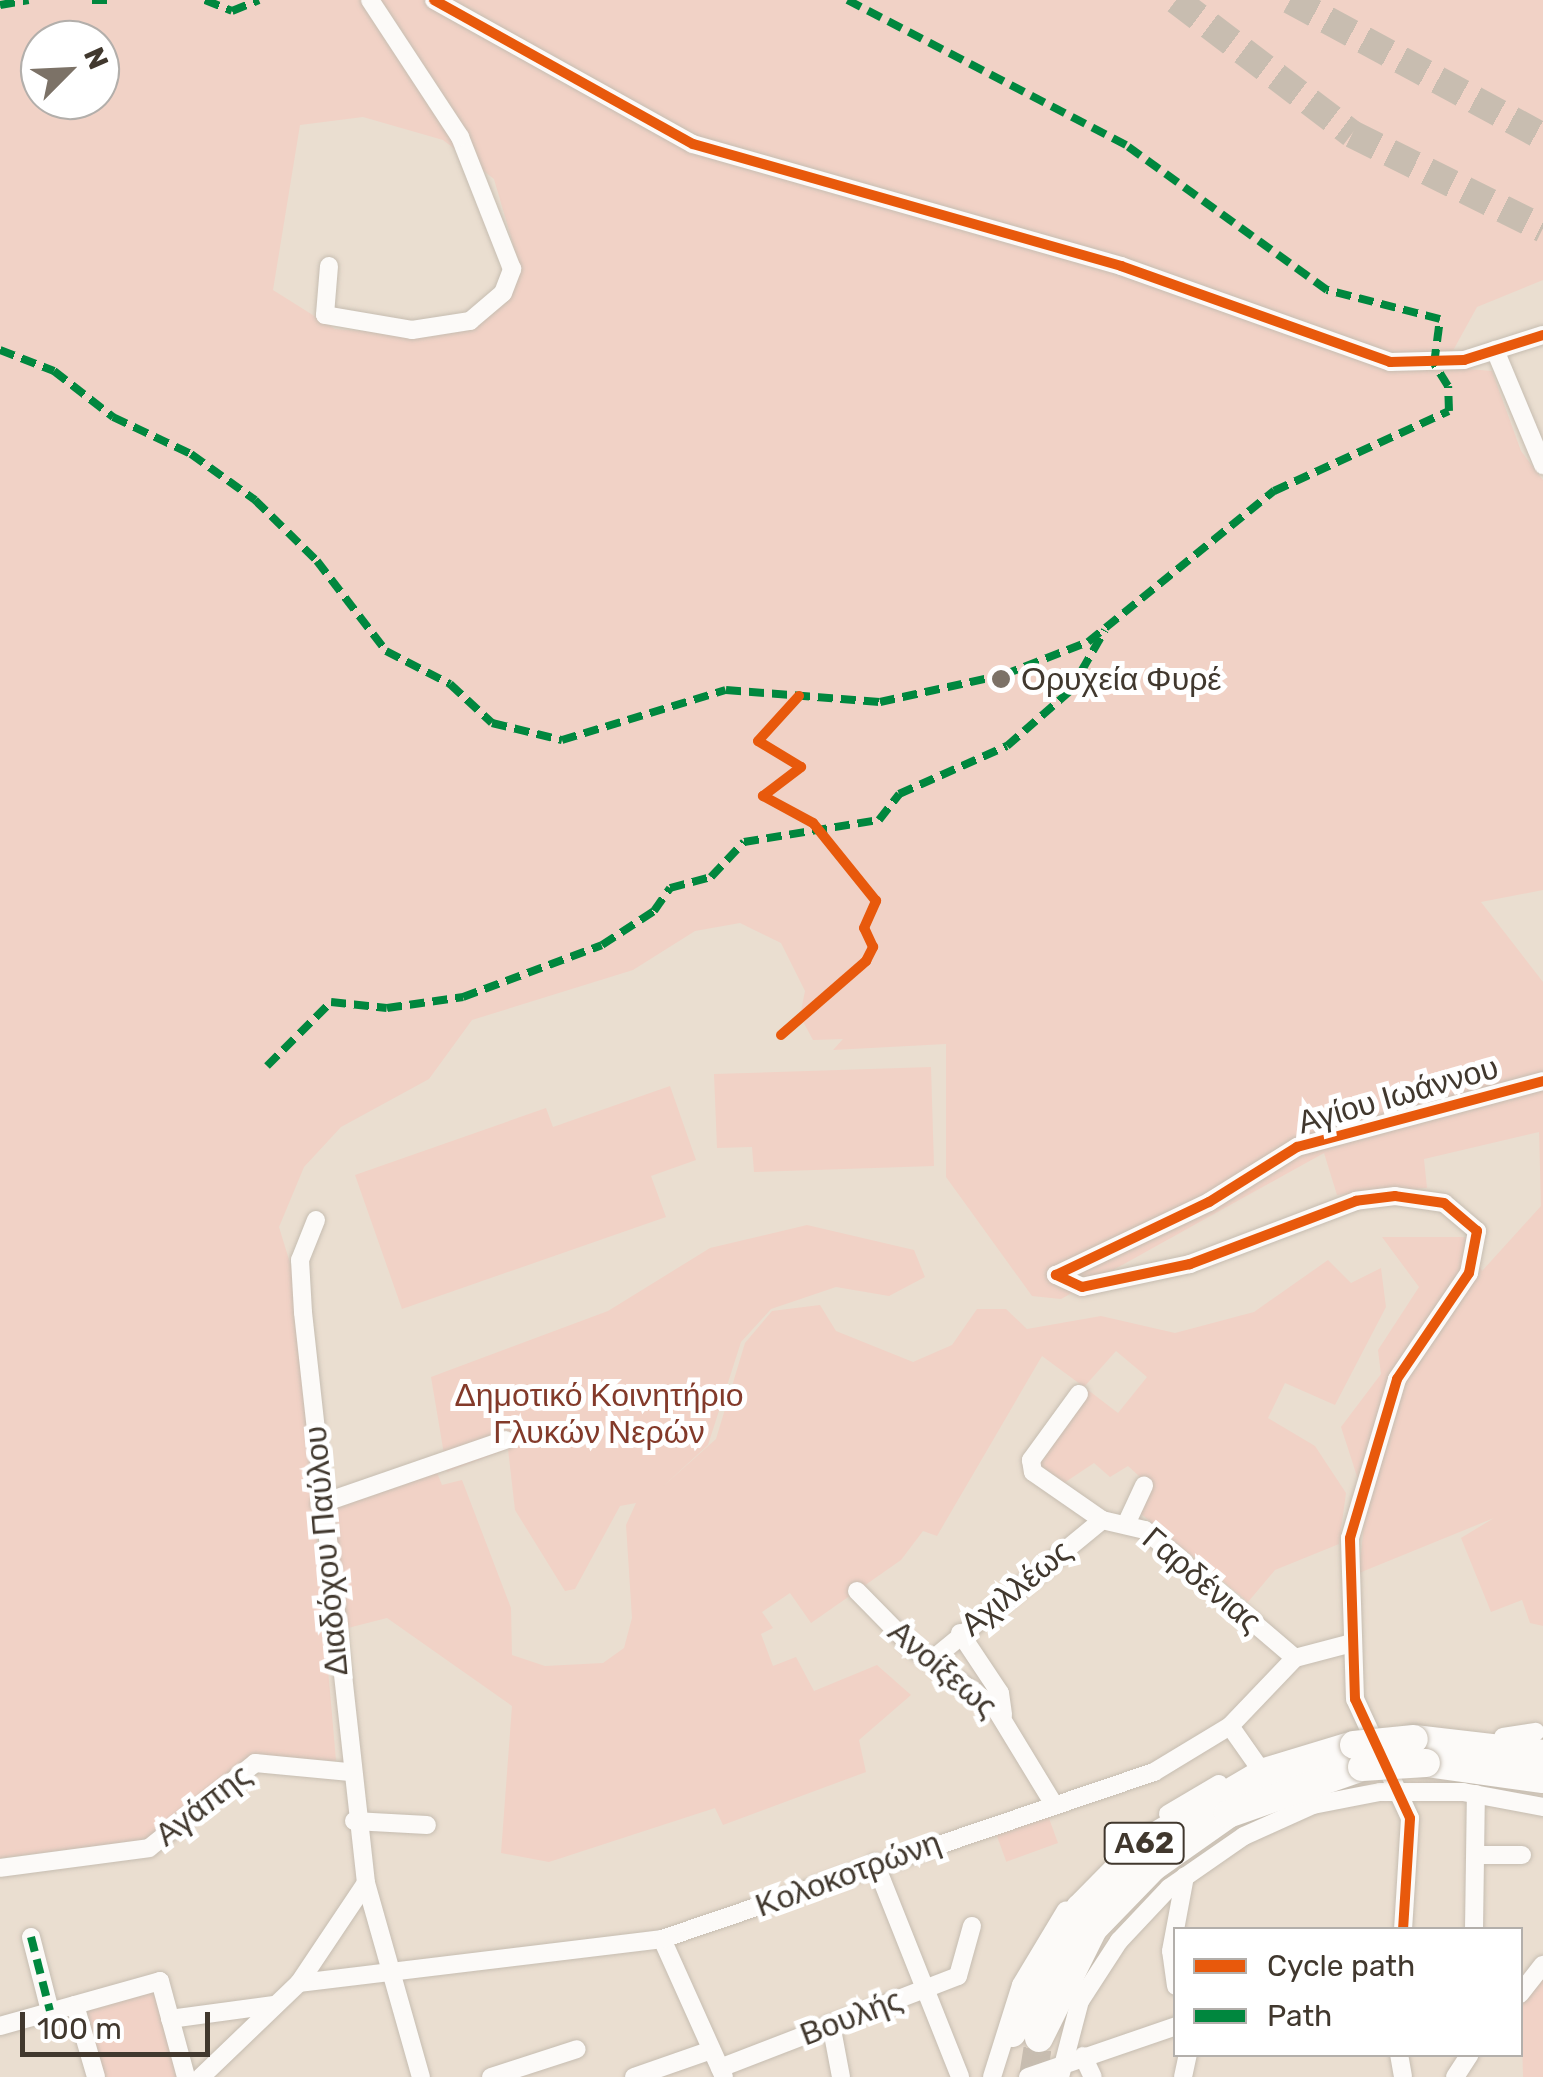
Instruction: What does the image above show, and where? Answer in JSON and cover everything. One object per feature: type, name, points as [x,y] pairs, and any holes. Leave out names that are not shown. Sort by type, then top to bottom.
[{"type":"highway","name":"Α62","points":[[1026,2035],[1080,1908],[1144,1843],[1265,1772],[1356,1750],[1540,1743]]},
{"type":"highway","name":"Α62","points":[[1409,1745],[1543,1779]]},
{"type":"street","points":[[329,266],[325,315],[412,330],[470,321],[492,308],[512,270],[460,137],[370,0]]},
{"type":"street","points":[[434,0],[641,122],[756,165],[1122,266],[1390,362],[1495,350],[1543,335]]},
{"type":"street","points":[[1495,350],[1543,465]]},
{"type":"street","name":"Αγίου Ιωάννου","points":[[1403,1927],[1411,1826],[1404,1790],[1355,1699],[1348,1644],[1350,1538],[1362,1482],[1397,1379],[1480,1249],[1465,1214],[1395,1196],[1356,1201],[1190,1264],[1082,1288],[1056,1275],[1209,1202],[1297,1147],[1543,1081]]},
{"type":"street","name":"Διαδόχου Παύλου","points":[[316,1220],[300,1260],[320,1504],[354,1821],[389,1974],[421,2077]]},
{"type":"street","name":"Γαρδένιας","points":[[1079,1394],[1030,1467],[1102,1520],[1128,1520],[1295,1658]]},
{"type":"street","points":[[320,1504],[505,1440]]},
{"type":"street","points":[[1128,1520],[1144,1486]]},
{"type":"street","name":"Αχιλλέως","points":[[932,1660],[1102,1520]]},
{"type":"street","name":"Ανοίξεως","points":[[857,1592],[932,1660],[1003,1716],[1053,1803]]},
{"type":"street","points":[[960,1634],[997,1688],[1003,1716]]},
{"type":"street","points":[[1295,1658],[1348,1644]]},
{"type":"street","name":"Κολοκοτρώνη","points":[[300,1983],[662,1940],[876,1862],[1154,1772],[1230,1726],[1295,1658]]},
{"type":"street","points":[[1230,1726],[1256,1762]]},
{"type":"street","points":[[992,2077],[1021,1986],[1080,1892],[1156,1822],[1256,1762],[1356,1750]]},
{"type":"street","name":"Αγάπης","points":[[0,1868],[120,1856],[187,1824],[255,1763],[348,1772]]},
{"type":"street","points":[[1061,2070],[1090,1980],[1185,1876],[1295,1811],[1404,1790],[1476,1794],[1543,1807]]},
{"type":"street","points":[[1474,1927],[1476,1794]]},
{"type":"street","points":[[354,1821],[427,1824]]},
{"type":"street","points":[[1477,1855],[1522,1856]]},
{"type":"street","points":[[876,1862],[960,2077]]},
{"type":"street","points":[[1177,1927],[1185,1876]]},
{"type":"street","points":[[201,2077],[300,1983],[366,1883]]},
{"type":"street","name":"Βουλής","points":[[722,2072],[832,2024],[958,1976],[972,1926]]},
{"type":"street","points":[[31,1937],[50,2012]]},
{"type":"street","points":[[662,1940],[722,2072]]},
{"type":"street","points":[[1524,1984],[1543,1964]]},
{"type":"street","points":[[0,2026],[160,1980],[186,2077]]},
{"type":"street","points":[[170,2020],[274,2005]]},
{"type":"street","points":[[75,2006],[96,2077]]},
{"type":"street","points":[[832,2024],[841,2077]]},
{"type":"street","points":[[1028,2077],[1061,2070],[1083,2056],[1173,2027]]},
{"type":"street","points":[[491,2077],[577,2049]]},
{"type":"street","points":[[634,2077],[711,2050]]},
{"type":"street","points":[[1083,2056],[1093,2077]]},
{"type":"green space","points":[[0,0],[1543,0],[1543,280],[1477,307],[1444,367],[1492,371],[1521,451],[1543,480],[1543,890],[1481,902],[1543,982],[1543,1626],[1530,1623],[1522,1600],[1491,1612],[1461,1538],[1494,1518],[1359,1573],[1366,1504],[1341,1427],[1381,1374],[1378,1350],[1419,1287],[1382,1237],[1468,1237],[1482,1271],[1541,1206],[1539,1132],[1424,1159],[1427,1188],[1337,1195],[1324,1153],[1061,1299],[1032,1296],[946,1177],[946,1044],[833,1050],[843,1039],[813,1040],[800,1016],[805,991],[781,943],[740,923],[695,931],[633,970],[472,1020],[429,1079],[341,1127],[304,1167],[279,1227],[294,1276],[336,1761],[260,1757],[155,1839],[0,1858]],"holes":[[[363,117],[443,140],[494,179],[517,258],[507,297],[486,317],[435,336],[335,329],[273,290],[300,125]]]},
{"type":"green space","points":[[931,1067],[934,1166],[754,1172],[752,1147],[717,1148],[714,1074]]},
{"type":"green space","points":[[670,1086],[696,1160],[651,1176],[666,1217],[402,1309],[355,1175],[546,1108],[553,1127]]},
{"type":"green space","name":"Δημοτικό Κοινητήριο Γλυκών Νερών","points":[[807,1225],[914,1250],[925,1277],[889,1296],[836,1287],[771,1309],[741,1342],[708,1445],[660,1489],[716,1439],[745,1343],[772,1311],[820,1305],[836,1331],[913,1362],[952,1345],[977,1309],[1006,1309],[1027,1329],[1101,1316],[1175,1333],[1254,1312],[1328,1260],[1351,1283],[1381,1268],[1386,1307],[1335,1405],[1285,1383],[1268,1418],[1315,1446],[1346,1493],[1339,1544],[1275,1570],[1248,1602],[1140,1513],[1151,1487],[1128,1466],[1110,1477],[1094,1463],[1064,1483],[1040,1465],[1088,1390],[1118,1413],[1147,1377],[1116,1351],[1084,1387],[1042,1356],[937,1536],[923,1531],[901,1560],[811,1623],[790,1593],[762,1612],[773,1628],[761,1634],[773,1666],[796,1657],[814,1691],[877,1665],[911,1695],[859,1740],[866,1772],[723,1825],[715,1808],[549,1862],[501,1853],[512,1706],[387,1618],[340,1630],[329,1507],[436,1470],[442,1485],[462,1480],[511,1608],[512,1655],[545,1666],[603,1663],[624,1648],[632,1618],[626,1525],[636,1503],[620,1506],[575,1589],[565,1591],[515,1510],[508,1449],[447,1472],[431,1377],[608,1311],[710,1248]]},
{"type":"green space","points":[[1046,1810],[1058,1843],[1006,1862],[994,1829]]},
{"type":"green space","points":[[1543,1973],[1543,2077],[1523,2077],[1523,1998]]},
{"type":"green space","points":[[159,1987],[176,2077],[104,2077],[87,2009]]},
{"type":"tunnel","points":[[1176,0],[1352,134],[1543,229]]},
{"type":"tunnel","points":[[1290,0],[1543,137]]},
{"type":"tunnel","points":[[1033,2077],[1039,2038]]},
{"type":"marked path","points":[[0,5],[29,0]]},
{"type":"marked path","points":[[92,0],[113,0]]},
{"type":"marked path","points":[[205,0],[232,11],[259,0]]},
{"type":"marked path","points":[[0,350],[54,371],[113,417],[191,454],[255,500],[317,561],[386,651],[450,684],[492,723],[562,740],[726,690],[880,702],[1003,675],[1088,642],[1274,491],[1449,411],[1448,386],[1434,364],[1440,319],[1327,290],[1126,145],[847,0]]},
{"type":"marked path","points":[[267,1066],[331,1002],[387,1008],[463,997],[602,945],[654,911],[670,888],[711,877],[744,842],[879,820],[899,794],[1007,746],[1070,691],[1105,630]]},
{"type":"marked path","points":[[31,1937],[50,2011]]},
{"type":"cycle path","points":[[434,0],[693,144],[1121,266],[1390,362],[1464,360],[1543,335]]},
{"type":"cycle path","points":[[781,1035],[866,961],[873,947],[864,928],[876,901],[813,823],[763,796],[801,767],[758,741],[799,696]]},
{"type":"cycle path","points":[[1403,1927],[1410,1818],[1355,1699],[1350,1538],[1397,1379],[1469,1273],[1477,1231],[1444,1203],[1395,1196],[1356,1201],[1190,1264],[1082,1287],[1056,1275],[1209,1202],[1297,1147],[1543,1081]]},
{"type":"place","name":"Ορυχεία Φυρέ","points":[[1001,679]]}]
